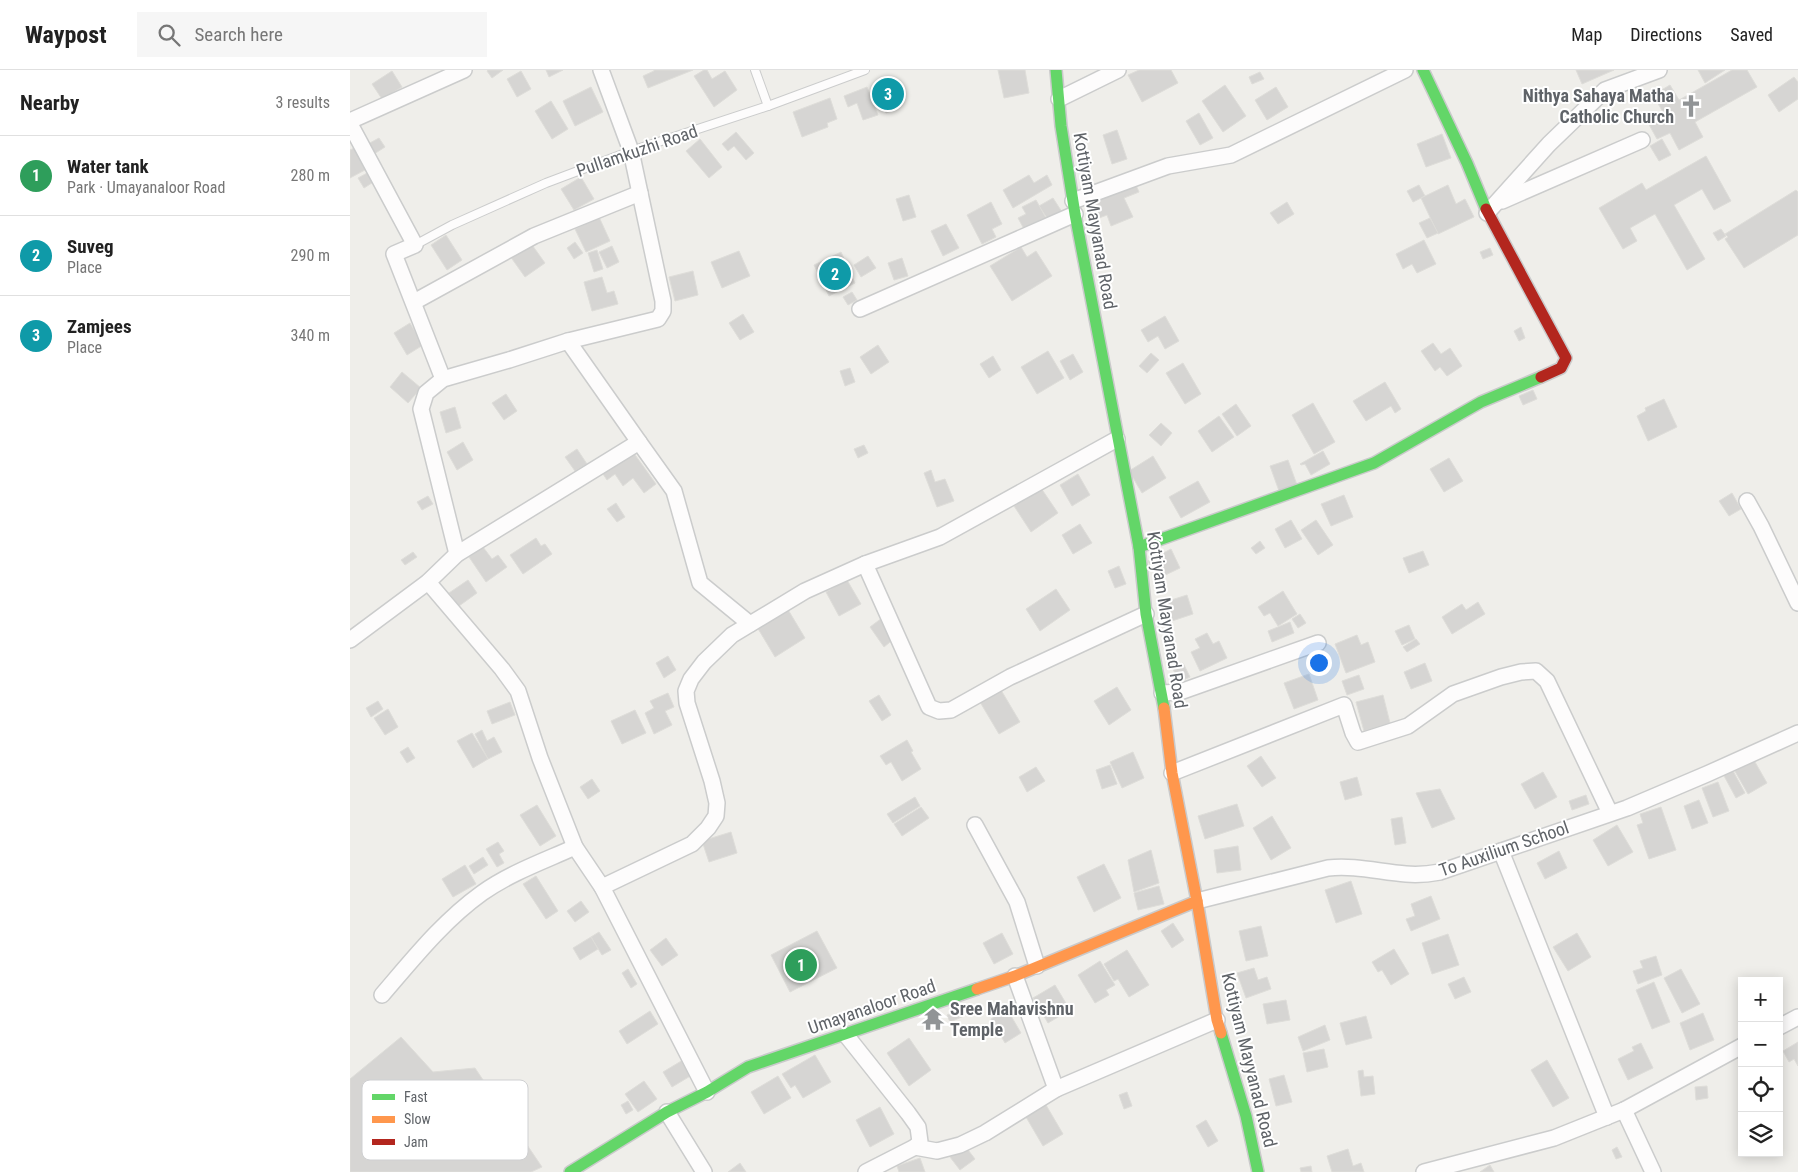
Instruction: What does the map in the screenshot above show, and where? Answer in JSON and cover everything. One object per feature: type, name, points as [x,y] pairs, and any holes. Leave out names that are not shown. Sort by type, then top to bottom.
[{"type":"main road","name":"Kottiyam Mayyanad Road","points":[[1056,70],[1061,126],[1074,208],[1139,547],[1146,614],[1162,693],[1172,774],[1197,900],[1217,1020],[1246,1116],[1258,1172]]},
{"type":"main road","points":[[1139,547],[1374,463],[1481,402],[1561,368],[1566,358],[1492,208],[1467,163],[1423,70]]},
{"type":"main road","name":"Umayanaloor Road","points":[[570,1172],[667,1112],[707,1092],[748,1067],[846,1036],[1015,976],[1197,900]]},
{"type":"street","points":[[443,379],[394,254],[415,245],[350,122],[464,70]]},
{"type":"street","points":[[458,554],[421,409],[426,393],[443,379],[568,341],[658,319],[663,311],[663,301],[631,152],[601,70]]},
{"type":"street","points":[[1059,99],[1118,70]]},
{"type":"street","points":[[860,309],[1168,166],[1231,155],[1405,70]]},
{"type":"street","points":[[1492,208],[1549,144],[1605,90],[1659,70]]},
{"type":"street","points":[[1492,208],[1642,140]]},
{"type":"street","points":[[414,302],[534,236],[640,193]]},
{"type":"street","points":[[568,341],[674,491],[700,583],[750,624]]},
{"type":"street","points":[[602,887],[692,844],[708,828],[716,816],[717,803],[712,781],[687,703],[686,691],[691,679],[704,662],[732,635],[805,591],[865,564],[940,537],[1117,439]]},
{"type":"street","points":[[350,640],[428,582],[458,554],[639,442]]},
{"type":"street","points":[[1747,502],[1761,526],[1798,603]]},
{"type":"street","points":[[865,564],[929,707],[939,711],[951,710],[1010,677],[1146,614]]},
{"type":"street","points":[[428,582],[502,669],[518,691],[540,758],[575,847],[602,887],[707,1092]]},
{"type":"street","points":[[1162,693],[1180,692],[1318,643]]},
{"type":"street","points":[[1172,774],[1344,705],[1358,742],[1408,726],[1453,694],[1514,674],[1536,671],[1547,681],[1610,813]]},
{"type":"street","name":"To Auxilium School","points":[[1197,900],[1343,866],[1421,875],[1440,872],[1627,808],[1798,732]]},
{"type":"street","points":[[974,826],[1017,902],[1037,966]]},
{"type":"street","points":[[382,995],[443,925],[482,893],[506,879],[575,847]]},
{"type":"street","points":[[1501,851],[1607,1117]]},
{"type":"street","points":[[1015,976],[1056,1090]]},
{"type":"street","points":[[1783,1025],[1798,1018]]},
{"type":"street","points":[[915,1148],[937,1150],[960,1146],[1056,1090],[1217,1020]]},
{"type":"street","points":[[846,1036],[918,1128],[920,1142],[915,1148],[866,1172]]},
{"type":"street","points":[[1424,1172],[1449,1169],[1554,1138],[1624,1110],[1738,1048]]},
{"type":"street","points":[[1624,1110],[1653,1172]]},
{"type":"street","points":[[667,1112],[704,1172]]},
{"type":"lane","points":[[755,70],[768,106]]},
{"type":"lane","name":"Pullamkuzhi Road","points":[[415,245],[452,225],[546,183],[768,106],[865,70]]},
{"type":"building","points":[[488,70],[503,70],[492,78]]},
{"type":"building","points":[[546,70],[563,70],[549,77]]},
{"type":"building","points":[[654,70],[693,70],[648,88],[643,76]]},
{"type":"building","points":[[707,70],[712,79],[725,71],[737,90],[714,107],[694,76]]},
{"type":"building","points":[[998,70],[1025,70],[1029,93],[1004,98]]},
{"type":"building","points":[[1139,70],[1171,70],[1178,83],[1142,102],[1128,75]]},
{"type":"building","points":[[1576,70],[1614,70],[1582,84]]},
{"type":"building","points":[[1698,70],[1725,70],[1705,83]]},
{"type":"building","name":"Nithya Sahaya Matha Catholic Church","points":[[1732,70],[1747,70],[1757,87],[1695,122],[1703,137],[1679,150],[1670,133],[1657,139],[1647,121],[1663,112],[1653,95],[1670,85],[1679,100]]},
{"type":"building","points":[[392,71],[402,87],[382,99],[372,84]]},
{"type":"building","points":[[521,71],[531,89],[517,97],[507,79]]},
{"type":"building","points":[[1260,72],[1264,79],[1252,84],[1249,77]]},
{"type":"building","points":[[1794,77],[1798,82],[1798,99],[1779,112],[1768,95]]},
{"type":"building","points":[[888,84],[890,89],[897,86],[903,100],[896,103],[898,108],[886,113],[883,106],[877,107],[874,86]]},
{"type":"building","points":[[1225,85],[1246,116],[1223,132],[1202,101]]},
{"type":"building","points":[[591,87],[603,112],[575,126],[563,101]]},
{"type":"building","points":[[867,87],[878,115],[863,120],[857,103],[848,107],[844,96]]},
{"type":"building","points":[[1276,87],[1288,107],[1267,120],[1255,100]]},
{"type":"building","points":[[830,98],[837,119],[827,123],[828,127],[802,137],[793,112]]},
{"type":"building","points":[[551,101],[568,129],[552,139],[535,111]]},
{"type":"building","points":[[1199,113],[1213,138],[1200,145],[1186,121]]},
{"type":"building","points":[[1117,130],[1127,159],[1112,164],[1103,135]]},
{"type":"building","points":[[736,132],[754,153],[746,160],[734,146],[728,151],[722,144]]},
{"type":"building","points":[[1442,134],[1451,158],[1426,167],[1417,144]]},
{"type":"building","points":[[379,138],[385,147],[374,154],[368,144]]},
{"type":"building","points":[[700,139],[722,167],[709,178],[686,151]]},
{"type":"building","points":[[1662,139],[1671,155],[1659,161],[1650,146]]},
{"type":"building","points":[[354,148],[365,170],[350,178],[350,150]]},
{"type":"building","points":[[1706,156],[1731,201],[1714,210],[1702,189],[1674,205],[1705,259],[1687,270],[1655,214],[1630,228],[1637,241],[1623,249],[1599,208],[1642,183],[1646,190]]},
{"type":"building","points":[[369,172],[375,181],[364,188],[358,178]]},
{"type":"building","points":[[1029,175],[1034,183],[1047,175],[1052,185],[1013,208],[1003,190]]},
{"type":"building","points":[[581,177],[594,199],[574,210],[561,189]]},
{"type":"building","points":[[1135,183],[1139,192],[1124,198],[1133,217],[1111,226],[1107,215],[1094,220],[1088,205]]},
{"type":"building","points":[[1419,185],[1425,196],[1413,202],[1407,191]]},
{"type":"building","points":[[1448,185],[1456,204],[1465,199],[1474,217],[1438,234],[1421,198]]},
{"type":"building","points":[[1796,190],[1798,192],[1798,235],[1744,268],[1725,239],[1728,237],[1725,234]]},
{"type":"building","points":[[909,195],[916,217],[903,221],[896,199]]},
{"type":"building","points":[[1053,198],[1062,212],[1049,221],[1039,206]]},
{"type":"building","points":[[1036,200],[1046,218],[1024,229],[1018,218],[1026,214],[1022,207]]},
{"type":"building","points":[[991,202],[1002,224],[992,229],[996,237],[982,244],[967,215]]},
{"type":"building","points":[[1287,202],[1294,214],[1278,224],[1270,213]]},
{"type":"building","points":[[599,217],[610,241],[586,252],[575,229]]},
{"type":"building","points":[[1430,218],[1438,233],[1427,238],[1419,223]]},
{"type":"building","points":[[946,224],[959,248],[943,256],[931,231]]},
{"type":"building","points":[[1721,229],[1726,236],[1718,241],[1713,233]]},
{"type":"building","points":[[446,235],[462,260],[447,270],[431,245]]},
{"type":"building","points":[[1424,240],[1436,264],[1417,273],[1412,264],[1403,269],[1396,254]]},
{"type":"building","points":[[530,242],[545,263],[525,277],[510,256]]},
{"type":"building","points":[[575,242],[583,253],[574,259],[567,248]]},
{"type":"building","points":[[612,246],[619,262],[607,268],[599,252]]},
{"type":"building","points":[[1021,247],[1027,257],[1036,251],[1052,276],[1012,301],[990,266]]},
{"type":"building","points":[[1490,248],[1493,255],[1483,259],[1480,252]]},
{"type":"building","points":[[597,250],[603,269],[594,272],[588,253]]},
{"type":"building","points":[[739,251],[750,276],[722,288],[711,262]]},
{"type":"building","points":[[841,252],[855,283],[829,296],[814,265]]},
{"type":"building","points":[[868,256],[876,268],[861,277],[854,265]]},
{"type":"building","points":[[902,258],[908,276],[894,280],[888,263]]},
{"type":"building","points":[[693,271],[698,295],[675,301],[669,277]]},
{"type":"building","points":[[602,277],[607,293],[614,291],[618,304],[592,311],[584,282]]},
{"type":"building","points":[[852,292],[857,300],[848,305],[843,297]]},
{"type":"building","points":[[743,314],[754,332],[740,340],[729,323]]},
{"type":"building","points":[[1165,316],[1179,341],[1165,349],[1158,336],[1148,342],[1141,330]]},
{"type":"building","points":[[410,323],[423,345],[407,355],[394,333]]},
{"type":"building","points":[[1521,327],[1525,338],[1519,341],[1514,331]]},
{"type":"building","points":[[1433,343],[1441,354],[1450,348],[1462,366],[1447,376],[1440,367],[1435,371],[1421,351]]},
{"type":"building","points":[[878,345],[889,362],[871,374],[860,357]]},
{"type":"building","points":[[1048,351],[1064,378],[1037,394],[1021,367]]},
{"type":"building","points":[[1151,353],[1159,360],[1147,373],[1139,366]]},
{"type":"building","points":[[1073,354],[1083,372],[1070,380],[1060,361]]},
{"type":"building","points":[[993,356],[1001,370],[989,378],[980,364]]},
{"type":"building","points":[[1183,363],[1201,394],[1185,404],[1166,373]]},
{"type":"building","points":[[850,368],[855,382],[845,386],[840,371]]},
{"type":"building","points":[[402,372],[421,388],[408,403],[390,387]]},
{"type":"building","points":[[1385,382],[1401,409],[1395,413],[1391,406],[1366,421],[1353,401]]},
{"type":"building","points":[[1533,390],[1537,399],[1523,405],[1519,396]]},
{"type":"building","points":[[506,394],[517,411],[504,420],[492,403]]},
{"type":"building","points":[[1664,399],[1677,427],[1648,441],[1637,416],[1646,411],[1645,408]]},
{"type":"building","points":[[1313,403],[1335,442],[1314,454],[1292,415]]},
{"type":"building","points":[[1236,404],[1251,426],[1237,436],[1222,414]]},
{"type":"building","points":[[455,407],[461,428],[446,433],[440,412]]},
{"type":"building","points":[[1219,416],[1234,437],[1212,452],[1198,431]]},
{"type":"building","points":[[1161,423],[1172,433],[1161,446],[1149,435]]},
{"type":"building","points":[[463,442],[473,460],[457,470],[447,452]]},
{"type":"building","points":[[864,445],[868,453],[858,458],[854,449]]},
{"type":"building","points":[[577,449],[587,464],[575,471],[565,457]]},
{"type":"building","points":[[1323,451],[1330,464],[1311,475],[1305,464],[1300,464]]},
{"type":"building","points":[[633,452],[656,484],[644,493],[633,478],[623,486],[615,474],[607,480],[603,474]]},
{"type":"building","points":[[1153,456],[1166,478],[1142,493],[1129,471]]},
{"type":"building","points":[[1449,458],[1463,481],[1444,492],[1430,469]]},
{"type":"building","points":[[1288,460],[1297,485],[1279,491],[1270,466]]},
{"type":"building","points":[[931,470],[935,482],[945,479],[954,501],[937,507],[924,473]]},
{"type":"building","points":[[1078,474],[1090,495],[1072,506],[1060,485]]},
{"type":"building","points":[[1198,481],[1210,502],[1181,518],[1169,497]]},
{"type":"building","points":[[1041,488],[1058,513],[1031,532],[1014,506]]},
{"type":"building","points":[[1732,493],[1741,509],[1729,516],[1719,501]]},
{"type":"building","points":[[1344,495],[1353,517],[1331,526],[1321,504]]},
{"type":"building","points":[[428,496],[433,504],[422,510],[417,502]]},
{"type":"building","points":[[616,503],[625,517],[617,522],[607,509]]},
{"type":"building","points":[[1291,520],[1302,539],[1285,548],[1275,529]]},
{"type":"building","points":[[1316,520],[1333,545],[1318,555],[1301,530]]},
{"type":"building","points":[[1080,524],[1092,543],[1073,554],[1062,535]]},
{"type":"building","points":[[536,538],[541,546],[545,544],[552,554],[523,574],[510,555]]},
{"type":"building","points":[[1260,541],[1265,548],[1256,554],[1251,548]]},
{"type":"building","points":[[483,547],[492,559],[498,555],[507,567],[486,582],[469,557]]},
{"type":"building","points":[[1171,549],[1180,568],[1157,579],[1148,561]]},
{"type":"building","points":[[1423,551],[1429,565],[1409,573],[1403,558]]},
{"type":"building","points":[[413,552],[417,557],[405,565],[401,560]]},
{"type":"building","points":[[1119,566],[1126,584],[1115,588],[1108,571]]},
{"type":"building","points":[[468,580],[477,593],[459,606],[449,593]]},
{"type":"building","points":[[847,580],[861,604],[839,616],[826,592]]},
{"type":"building","points":[[1056,589],[1070,610],[1040,631],[1026,609]]},
{"type":"building","points":[[1283,591],[1297,614],[1278,626],[1270,613],[1264,616],[1258,607]]},
{"type":"building","points":[[1187,595],[1193,614],[1172,621],[1165,602]]},
{"type":"building","points":[[1478,602],[1485,614],[1452,634],[1442,617],[1462,604],[1466,610]]},
{"type":"building","points":[[787,608],[805,638],[775,657],[757,627]]},
{"type":"building","points":[[1300,614],[1306,623],[1298,628],[1292,619]]},
{"type":"building","points":[[882,618],[895,638],[884,647],[870,627]]},
{"type":"building","points":[[1290,622],[1294,633],[1272,642],[1268,631]]},
{"type":"building","points":[[1409,625],[1415,639],[1402,645],[1395,631]]},
{"type":"building","points":[[1207,633],[1213,644],[1219,641],[1227,658],[1200,671],[1191,652],[1200,648],[1195,639]]},
{"type":"building","points":[[1357,635],[1361,645],[1368,642],[1375,662],[1346,673],[1335,644]]},
{"type":"building","points":[[1416,639],[1420,644],[1407,652],[1403,647]]},
{"type":"building","points":[[668,656],[676,670],[664,678],[656,663]]},
{"type":"building","points":[[1183,663],[1190,677],[1179,682],[1172,667]]},
{"type":"building","points":[[1425,663],[1432,681],[1411,689],[1404,672]]},
{"type":"building","points":[[1309,674],[1318,700],[1294,709],[1284,683]]},
{"type":"building","points":[[1359,675],[1364,689],[1347,695],[1342,681]]},
{"type":"building","points":[[1117,687],[1131,710],[1109,725],[1094,701]]},
{"type":"building","points":[[1001,690],[1020,722],[999,734],[980,702]]},
{"type":"building","points":[[668,693],[674,707],[665,711],[672,725],[654,734],[645,713],[654,708],[650,701]]},
{"type":"building","points":[[879,695],[891,715],[882,721],[869,701]]},
{"type":"building","points":[[1383,695],[1390,723],[1364,731],[1356,702]]},
{"type":"building","points":[[378,701],[383,709],[371,717],[366,708]]},
{"type":"building","points":[[510,702],[515,715],[492,724],[487,711]]},
{"type":"building","points":[[388,709],[398,727],[385,735],[374,718]]},
{"type":"building","points":[[635,710],[646,733],[622,744],[611,721]]},
{"type":"building","points":[[482,730],[487,741],[494,737],[502,752],[488,759],[475,734]]},
{"type":"building","points":[[472,733],[488,759],[473,768],[457,741]]},
{"type":"building","points":[[907,740],[913,751],[911,752],[921,769],[902,781],[891,762],[886,765],[880,756]]},
{"type":"building","points":[[408,747],[415,758],[407,763],[400,752]]},
{"type":"building","points":[[1133,752],[1144,778],[1122,788],[1110,762]]},
{"type":"building","points":[[1751,755],[1767,783],[1748,794],[1732,766]]},
{"type":"building","points":[[1261,756],[1276,778],[1262,787],[1247,766]]},
{"type":"building","points":[[1110,765],[1117,784],[1102,789],[1096,770]]},
{"type":"building","points":[[1036,767],[1045,781],[1027,792],[1019,777]]},
{"type":"building","points":[[1732,769],[1745,793],[1736,798],[1723,774]]},
{"type":"building","points":[[1543,772],[1557,797],[1535,809],[1521,784]]},
{"type":"building","points":[[1357,777],[1362,795],[1345,800],[1340,782]]},
{"type":"building","points":[[592,779],[600,791],[588,799],[580,787]]},
{"type":"building","points":[[1718,782],[1729,811],[1713,817],[1702,788]]},
{"type":"building","points":[[1440,789],[1455,819],[1432,828],[1416,793]]},
{"type":"building","points":[[1586,795],[1589,804],[1572,810],[1569,801]]},
{"type":"building","points":[[915,797],[920,806],[893,823],[887,814]]},
{"type":"building","points":[[1699,800],[1708,823],[1692,829],[1684,806]]},
{"type":"building","points":[[1237,804],[1244,826],[1205,839],[1198,816]]},
{"type":"building","points":[[537,805],[556,836],[540,846],[520,815]]},
{"type":"building","points":[[921,807],[929,818],[902,836],[894,824]]},
{"type":"building","points":[[1661,807],[1676,850],[1649,859],[1637,825],[1643,823],[1640,814]]},
{"type":"building","points":[[1272,816],[1291,848],[1271,860],[1253,828]]},
{"type":"building","points":[[1402,817],[1406,843],[1395,845],[1391,819]]},
{"type":"building","points":[[1617,825],[1633,852],[1608,866],[1593,840]]},
{"type":"building","points":[[731,832],[737,853],[709,862],[702,841]]},
{"type":"building","points":[[498,842],[504,851],[499,854],[504,863],[497,867],[486,849]]},
{"type":"building","points":[[1238,846],[1241,870],[1217,873],[1214,850]]},
{"type":"building","points":[[1151,850],[1159,883],[1134,892],[1128,860]]},
{"type":"building","points":[[1559,851],[1567,868],[1545,879],[1537,863]]},
{"type":"building","points":[[483,857],[488,865],[474,874],[469,866]]},
{"type":"building","points":[[1104,864],[1121,898],[1094,912],[1077,877]]},
{"type":"building","points":[[465,865],[476,884],[453,897],[442,879]]},
{"type":"building","points":[[536,876],[558,911],[546,919],[523,884]]},
{"type":"building","points":[[1351,881],[1362,914],[1336,923],[1325,890]]},
{"type":"building","points":[[1159,886],[1164,904],[1138,910],[1134,893]]},
{"type":"building","points":[[1431,896],[1440,919],[1411,931],[1406,919],[1415,916],[1411,904]]},
{"type":"building","points":[[581,901],[589,912],[575,922],[567,911]]},
{"type":"building","points":[[1173,923],[1184,940],[1172,948],[1161,931]]},
{"type":"building","points":[[1261,926],[1268,956],[1246,961],[1239,931]]},
{"type":"building","points":[[817,931],[837,968],[790,992],[771,955]]},
{"type":"building","points":[[599,932],[611,950],[602,955],[591,937]]},
{"type":"building","points":[[1002,933],[1013,954],[994,964],[983,943]]},
{"type":"building","points":[[1577,933],[1591,957],[1568,971],[1553,947]]},
{"type":"building","points":[[1448,934],[1459,965],[1432,974],[1422,943]]},
{"type":"building","points":[[591,937],[598,949],[580,960],[573,948]]},
{"type":"building","points":[[666,938],[678,955],[662,966],[650,950]]},
{"type":"building","points":[[1394,949],[1409,974],[1391,985],[1382,970],[1378,972],[1372,962]]},
{"type":"building","points":[[1127,950],[1149,985],[1129,997],[1118,979],[1114,981],[1104,964]]},
{"type":"building","points":[[1656,956],[1662,975],[1638,984],[1633,971],[1643,968],[1640,961]]},
{"type":"building","points":[[1100,961],[1115,985],[1106,990],[1109,995],[1095,1003],[1078,975]]},
{"type":"building","points":[[1254,968],[1258,980],[1267,977],[1271,989],[1246,998],[1237,973]]},
{"type":"building","points":[[628,969],[637,984],[631,988],[622,973]]},
{"type":"building","points":[[1681,969],[1700,1004],[1682,1013],[1664,978]]},
{"type":"building","points":[[1464,977],[1471,992],[1455,999],[1448,984]]},
{"type":"building","points":[[1654,982],[1670,1022],[1652,1029],[1636,990]]},
{"type":"building","points":[[1055,985],[1070,1010],[1048,1023],[1033,998]]},
{"type":"building","points":[[1286,1000],[1290,1020],[1267,1024],[1263,1004]]},
{"type":"building","points":[[961,1009],[964,1016],[950,1022],[947,1015]]},
{"type":"building","points":[[1007,1009],[1021,1033],[1005,1043],[991,1019]]},
{"type":"building","points":[[650,1011],[658,1024],[627,1044],[619,1031]]},
{"type":"building","points":[[1703,1013],[1714,1040],[1690,1050],[1680,1023]]},
{"type":"building","points":[[1366,1016],[1372,1038],[1346,1045],[1340,1023]]},
{"type":"building","points":[[1325,1025],[1330,1040],[1303,1051],[1298,1037]]},
{"type":"building","points":[[401,1037],[433,1072],[475,1068],[483,1080],[362,1080],[362,1160],[528,1160],[528,1146],[542,1167],[531,1172],[350,1172],[350,1079]]},
{"type":"building","points":[[909,1038],[931,1070],[909,1086],[887,1053]]},
{"type":"building","points":[[1798,1042],[1798,1066],[1794,1059],[1789,1062],[1783,1051]]},
{"type":"building","points":[[1641,1043],[1653,1068],[1628,1080],[1618,1059],[1634,1051],[1632,1047]]},
{"type":"building","points":[[1324,1049],[1328,1067],[1307,1072],[1303,1053]]},
{"type":"building","points":[[815,1055],[831,1082],[803,1098],[795,1085],[791,1088],[782,1074]]},
{"type":"building","points":[[683,1060],[692,1075],[672,1087],[663,1072]]},
{"type":"building","points":[[1547,1060],[1569,1098],[1553,1107],[1531,1070]]},
{"type":"building","points":[[1363,1070],[1364,1077],[1373,1076],[1375,1094],[1361,1096],[1358,1071]]},
{"type":"building","points":[[1284,1075],[1292,1102],[1276,1106],[1269,1079]]},
{"type":"building","points":[[778,1076],[791,1098],[764,1114],[751,1092]]},
{"type":"building","points":[[644,1081],[657,1099],[638,1112],[625,1094]]},
{"type":"building","points":[[1707,1086],[1708,1098],[1696,1100],[1695,1087]]},
{"type":"building","points":[[1127,1092],[1132,1106],[1124,1109],[1119,1095]]},
{"type":"building","points":[[628,1101],[633,1110],[626,1114],[621,1105]]},
{"type":"building","points":[[1046,1105],[1063,1134],[1043,1146],[1026,1117]]},
{"type":"building","points":[[880,1107],[894,1134],[870,1147],[856,1120]]},
{"type":"building","points":[[1206,1120],[1218,1141],[1208,1147],[1196,1126]]},
{"type":"building","points":[[965,1146],[975,1159],[960,1170],[950,1157]]},
{"type":"building","points":[[1617,1147],[1622,1157],[1616,1159],[1612,1150]]},
{"type":"building","points":[[1348,1149],[1353,1166],[1361,1163],[1364,1172],[1332,1172],[1327,1156]]},
{"type":"building","points":[[920,1158],[925,1172],[899,1172],[897,1166]]},
{"type":"building","points":[[740,1163],[746,1172],[728,1172]]},
{"type":"building","points":[[1490,1165],[1494,1172],[1480,1172]]},
{"type":"building","points":[[1311,1166],[1312,1172],[1301,1172],[1300,1168]]},
{"type":"traffic: fast","points":[[1056,70],[1061,126],[1075,214],[1139,547],[1146,614],[1164,708]]},
{"type":"traffic: fast","points":[[1423,70],[1467,163],[1486,209]]},
{"type":"traffic: fast","points":[[1139,547],[1374,463],[1481,402],[1541,377]]},
{"type":"traffic: fast","points":[[570,1172],[667,1112],[707,1092],[748,1067],[977,989]]},
{"type":"traffic: fast","points":[[1221,1033],[1246,1116],[1258,1172]]},
{"type":"traffic: slow","points":[[1164,708],[1172,773],[1197,901],[1217,1020],[1221,1033]]},
{"type":"traffic: slow","points":[[977,989],[1015,976],[1197,901]]},
{"type":"traffic: jam","points":[[1486,209],[1566,358],[1561,368],[1541,377]]},
{"type":"place","name":"Zamjees","points":[[888,94]]},
{"type":"place","name":"Nithya Sahaya Matha Catholic Church","points":[[1691,106]]},
{"type":"place","name":"Suveg","points":[[835,274]]},
{"type":"place","name":"Water tank","points":[[801,965]]},
{"type":"place","name":"Sree Mahavishnu Temple","points":[[933,1019]]}]
